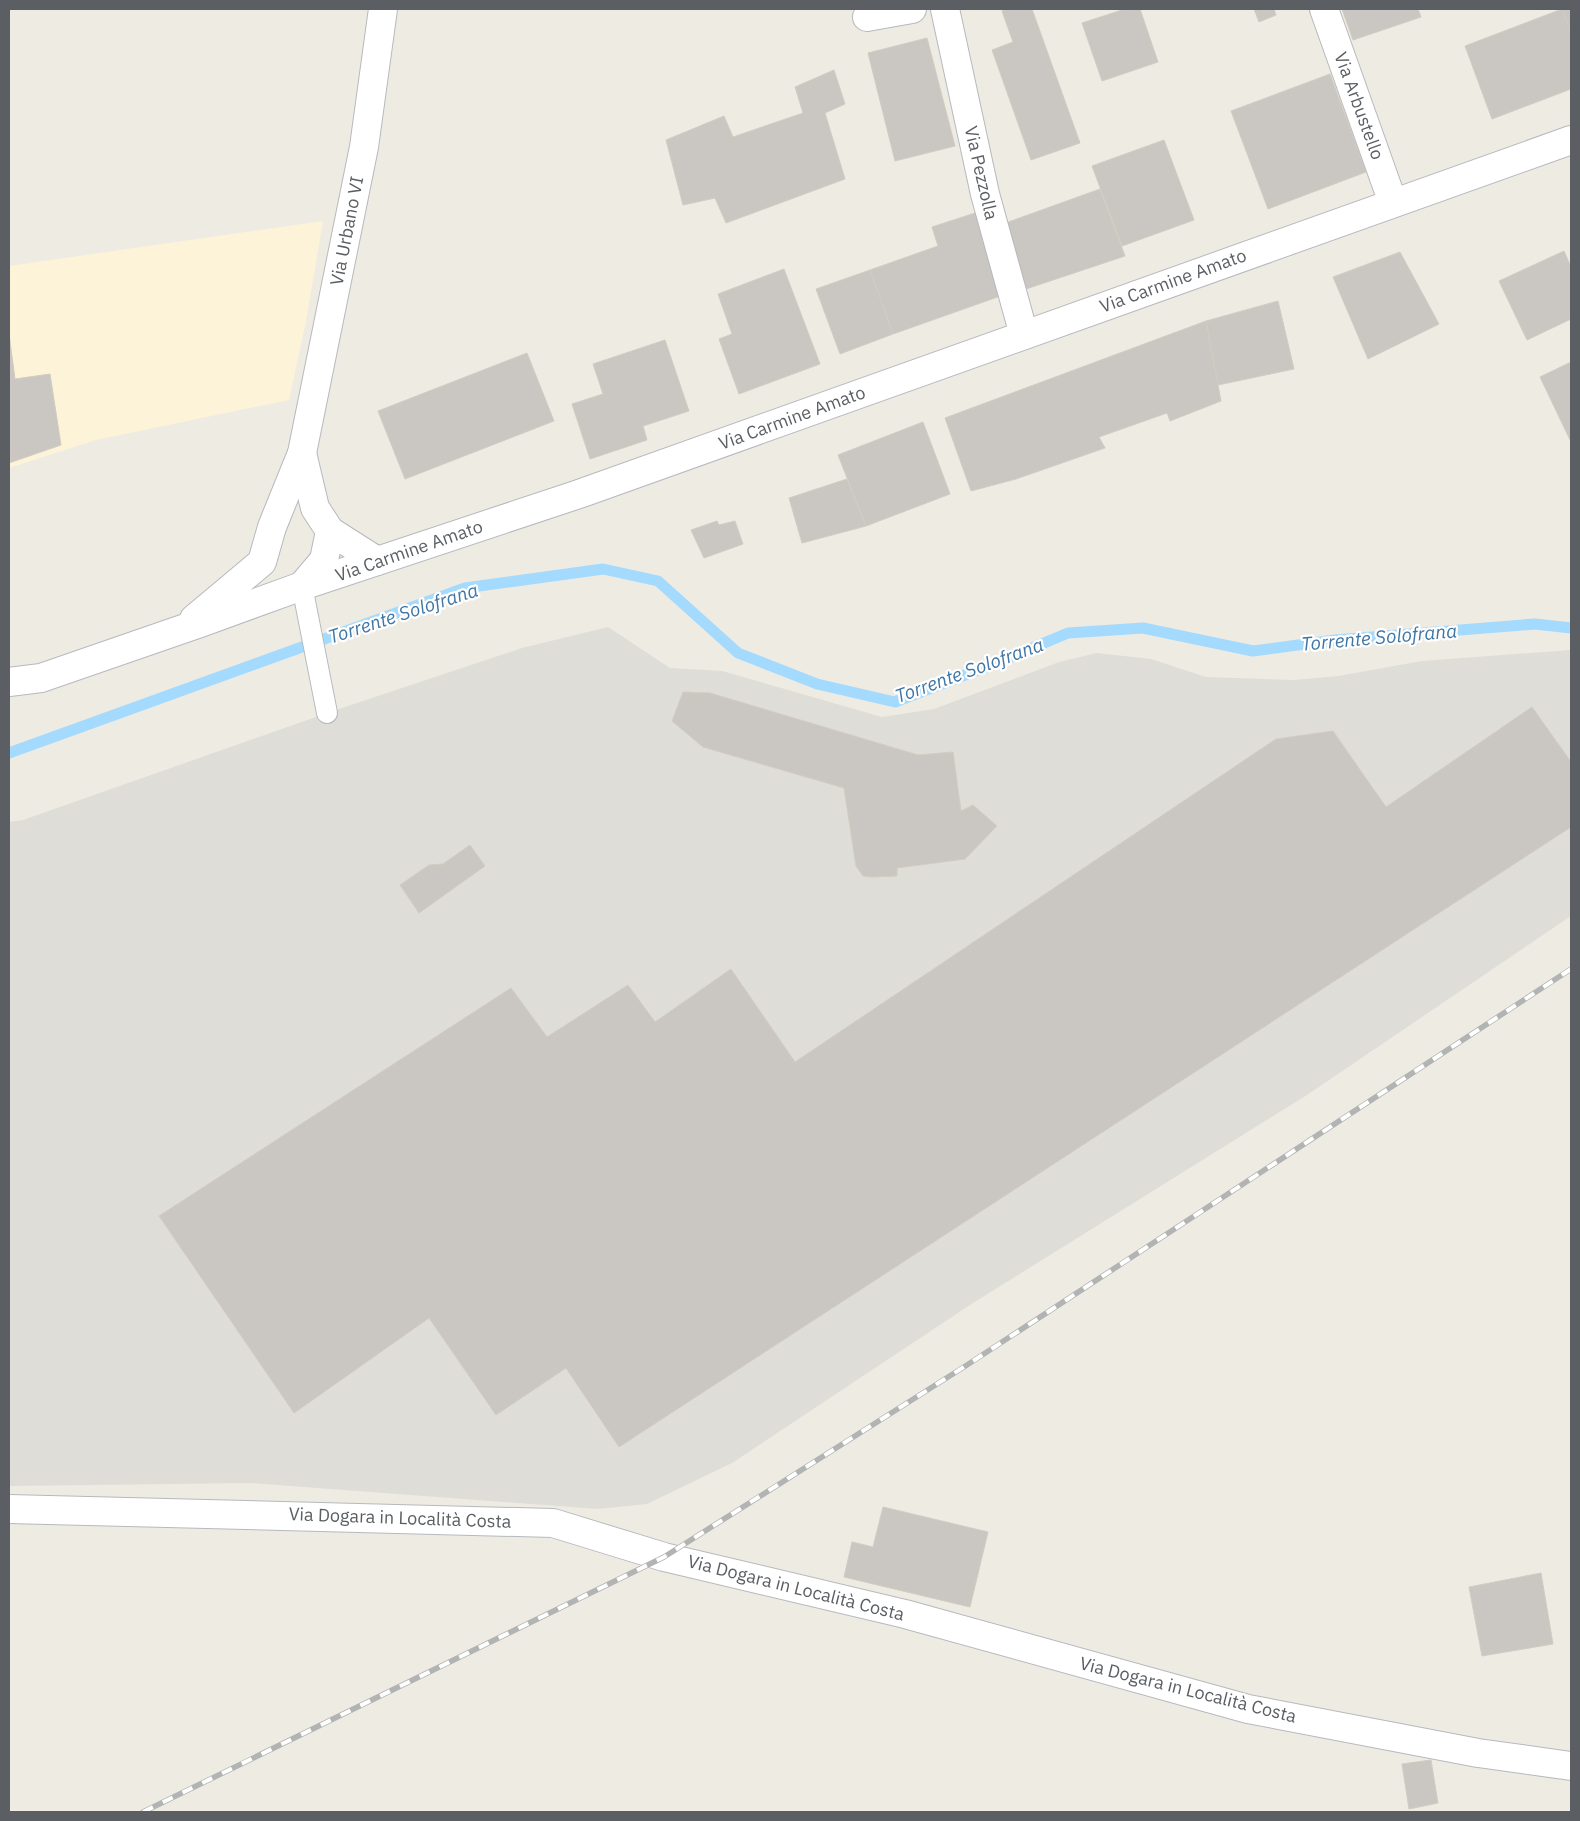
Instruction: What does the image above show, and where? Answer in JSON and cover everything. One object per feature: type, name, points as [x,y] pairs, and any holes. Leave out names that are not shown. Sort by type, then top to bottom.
[{"type":"street","name":"Via Urbano VI","points":[[262,562],[272,527],[302,453],[364,147],[382,9]]},
{"type":"street","points":[[868,17],[912,9]]},
{"type":"street","name":"Via Pezzolla","points":[[945,9],[985,194],[1024,335]]},
{"type":"street","name":"Via Arbustello","points":[[1324,9],[1393,203]]},
{"type":"street","name":"Via Carmine Amato","points":[[9,682],[41,678],[302,586],[579,494],[1571,140]]},
{"type":"street","name":"Via Urbano VI","points":[[302,453],[315,508],[330,531],[377,561]]},
{"type":"street","points":[[181,630],[262,562],[302,586],[324,560],[330,531]]},
{"type":"street","name":"Via Dogara in Località Costa","points":[[9,1509],[553,1522],[664,1557],[905,1614],[1248,1708],[1478,1753],[1571,1766]]},
{"type":"lane","points":[[302,586],[327,713]]},
{"type":"shaded area","points":[[323,221],[306,321],[289,400],[96,440],[9,468],[9,266]]},
{"type":"shaded area","points":[[608,627],[670,668],[722,671],[882,717],[934,709],[1059,662],[1097,653],[1151,659],[1206,677],[1294,680],[1338,676],[1422,661],[1571,650],[1571,916],[1307,1095],[973,1303],[732,1463],[647,1504],[598,1509],[252,1483],[9,1486],[9,822],[23,820],[327,713],[522,648]]},
{"type":"building","points":[[1007,9],[1032,9],[1080,143],[1031,160],[992,50],[1013,42],[1002,11]]},
{"type":"building","points":[[1125,9],[1140,9],[1158,62],[1102,81],[1082,23]]},
{"type":"building","points":[[1254,9],[1274,9],[1276,15],[1259,22]]},
{"type":"building","points":[[1342,9],[1418,9],[1421,17],[1353,40]]},
{"type":"building","points":[[1562,9],[1571,9],[1571,33]]},
{"type":"building","points":[[1562,9],[1571,33],[1571,89],[1492,119],[1465,46]]},
{"type":"building","points":[[927,38],[955,146],[895,161],[868,53]]},
{"type":"building","points":[[834,70],[845,104],[825,113],[845,179],[726,223],[715,198],[683,205],[666,140],[724,116],[733,137],[803,113],[795,87]]},
{"type":"building","points":[[1330,74],[1366,172],[1268,209],[1231,111]]},
{"type":"building","points":[[1164,140],[1194,220],[1122,246],[1092,166]]},
{"type":"building","points":[[1100,189],[1125,256],[1023,290],[1000,225]]},
{"type":"building","points":[[978,212],[1006,294],[893,334],[870,270],[938,246],[932,227]]},
{"type":"building","points":[[1564,251],[1571,267],[1571,319],[1527,340],[1499,281]]},
{"type":"building","points":[[1400,252],[1439,324],[1368,359],[1333,277]]},
{"type":"building","points":[[784,269],[820,364],[739,394],[719,339],[732,334],[718,294]]},
{"type":"building","points":[[870,270],[893,334],[840,354],[816,289]]},
{"type":"building","points":[[1278,301],[1294,369],[1218,385],[1206,321]]},
{"type":"building","points":[[1206,321],[1221,401],[1170,421],[1167,413],[1099,437],[1105,448],[1016,479],[971,491],[945,418]]},
{"type":"building","points":[[9,334],[15,379],[50,374],[61,445],[9,463]]},
{"type":"building","points":[[665,340],[689,411],[643,426],[647,440],[590,459],[572,404],[603,394],[593,364]]},
{"type":"building","points":[[527,353],[554,421],[405,479],[378,411]]},
{"type":"building","points":[[1571,362],[1571,442],[1540,377]]},
{"type":"building","points":[[923,422],[950,494],[866,526],[838,455]]},
{"type":"building","points":[[847,479],[866,526],[802,543],[789,498]]},
{"type":"building","points":[[717,521],[719,525],[735,521],[743,544],[704,558],[691,530]]},
{"type":"building","points":[[683,692],[710,693],[918,755],[953,752],[961,811],[973,805],[997,826],[965,859],[897,868],[897,876],[863,876],[856,866],[844,788],[703,747],[672,721]]},
{"type":"building","points":[[1532,707],[1571,762],[1571,827],[619,1447],[566,1368],[496,1415],[429,1318],[294,1413],[159,1216],[511,988],[547,1037],[628,985],[655,1022],[731,969],[795,1062],[1276,739],[1333,731],[1386,807]]},
{"type":"building","points":[[470,845],[485,866],[419,913],[400,885],[429,865],[443,864]]},
{"type":"building","points":[[883,1507],[988,1532],[970,1607],[844,1577],[852,1542],[873,1547]]},
{"type":"building","points":[[1541,1573],[1553,1644],[1482,1656],[1469,1587]]},
{"type":"building","points":[[1431,1760],[1438,1803],[1409,1809],[1402,1764]]},
{"type":"waterway","name":"Torrente Solofrana","points":[[9,753],[465,588],[603,569],[658,581],[738,653],[817,684],[895,702],[1068,633],[1143,628],[1253,651],[1335,640],[1535,624],[1571,628]]},
{"type":"railway","points":[[143,1812],[664,1557],[967,1365],[1571,969]]}]
